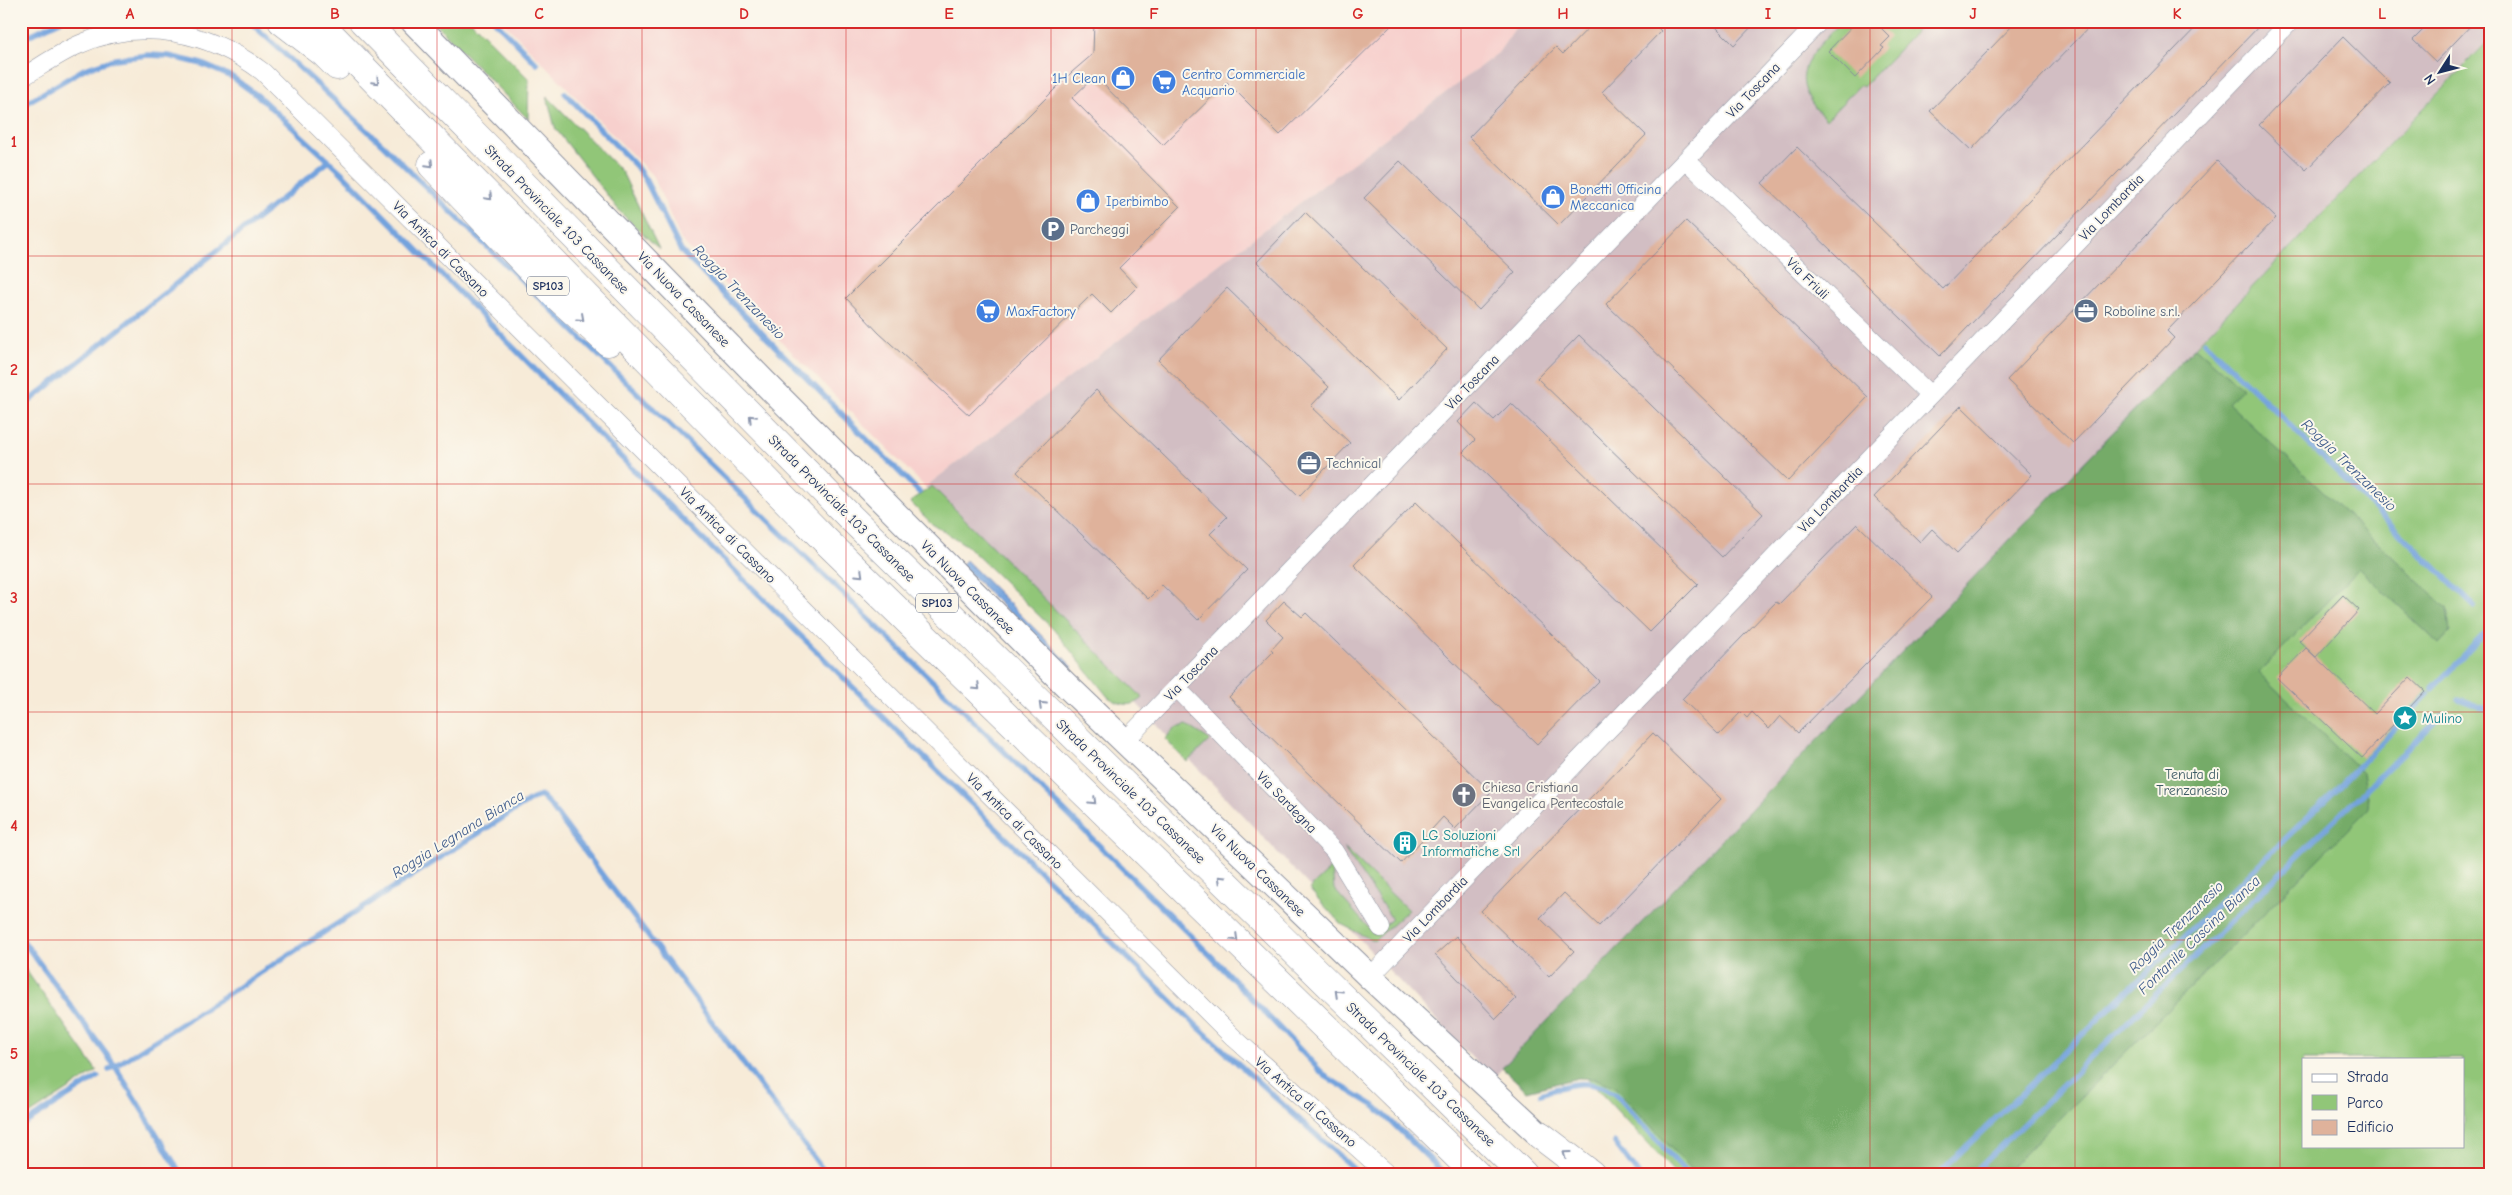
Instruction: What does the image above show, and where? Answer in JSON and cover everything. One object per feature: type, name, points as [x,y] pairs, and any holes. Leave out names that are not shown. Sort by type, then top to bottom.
[{"type":"highway","name":"SP103","points":[[282,21],[325,54],[558,297],[826,540]]},
{"type":"highway","name":"SP103","points":[[317,21],[826,540],[1476,1174]]},
{"type":"highway","name":"Strada Provinciale 103 Cassanese","points":[[363,21],[848,516],[1522,1174]]},
{"type":"highway","name":"SP103","points":[[1540,1135],[1592,1174]]},
{"type":"street","name":"Via Nuova Cassanese","points":[[413,21],[764,382],[1124,742],[1370,977],[1540,1135]]},
{"type":"street","name":"Via Toscana","points":[[1124,742],[1820,21]]},
{"type":"street","name":"Via Lombardia","points":[[1370,977],[2291,21]]},
{"type":"street","name":"Via Antica di Cassano","points":[[21,78],[85,42],[108,35],[138,30],[170,31],[201,38],[230,50],[262,72],[1233,1037],[1387,1174]]},
{"type":"street","name":"Via Friuli","points":[[1686,160],[1930,395]]},
{"type":"street","name":"Via Sardegna","points":[[1177,688],[1334,851],[1380,928]]},
{"type":"shaded area","points":[[502,21],[1520,21],[1498,53],[925,487],[681,240],[653,176]]},
{"type":"shaded area","points":[[1520,21],[2491,21],[2491,37],[2195,347],[1994,569],[1492,1079],[1139,706],[925,487],[1498,53]]},
{"type":"green space","points":[[433,21],[471,21],[529,79],[528,119]]},
{"type":"green space","points":[[1842,21],[1918,21],[1922,25],[1863,87],[1860,85],[1826,120],[1813,105],[1806,92],[1803,80],[1805,68],[1810,57]]},
{"type":"green space","name":"Tenuta di Trenzanesio","points":[[2491,38],[2491,1174],[1676,1174],[1541,1029]]},
{"type":"green space","points":[[547,96],[622,172],[659,249],[621,213],[555,128]]},
{"type":"green space","name":"Tenuta di Trenzanesio","points":[[2195,347],[2242,388],[2228,403],[2447,608],[2450,632],[2439,644],[2359,568],[2259,673],[2363,773],[2369,808],[2004,1174],[1695,1174],[1614,1086],[1596,1079],[1578,1078],[1527,1091],[1502,1068]]},
{"type":"green space","points":[[932,486],[1143,698],[1134,703],[1125,704],[1116,702],[1108,697],[1054,630],[966,545],[932,524],[910,502]]},
{"type":"green space","points":[[1187,725],[1210,740],[1187,762],[1165,739],[1175,728]]},
{"type":"green space","points":[[1343,847],[1408,910],[1374,941],[1341,924],[1309,889],[1332,867],[1334,889],[1374,934],[1392,919]]},
{"type":"green space","points":[[21,963],[97,1071],[21,1120]]},
{"type":"water","points":[[966,560],[1073,667],[1068,672],[961,565]]},
{"type":"building","name":"Parcheggi","points":[[1094,21],[1396,21],[1280,135],[1227,82],[1163,145],[1095,76],[1072,98],[1180,207],[1119,268],[1137,287],[1111,313],[1092,294],[969,415],[879,333],[846,298],[1072,72],[1093,54]]},
{"type":"building","points":[[1595,21],[1651,21],[1661,31],[1602,92],[1646,135],[1559,225],[1469,137],[1556,47],[1563,54]]},
{"type":"building","points":[[1710,21],[1757,21],[1734,45]]},
{"type":"building","points":[[1857,21],[1874,21],[1890,37],[1881,46],[1884,48],[1855,78],[1828,51]]},
{"type":"building","points":[[2017,21],[2095,21],[1971,150],[1930,111]]},
{"type":"building","points":[[2202,21],[2264,21],[1940,356],[1762,183],[1797,147],[1943,289]]},
{"type":"building","points":[[2432,21],[2475,21],[2436,62],[2413,40]]},
{"type":"building","points":[[2343,37],[2390,83],[2306,170],[2259,125]]},
{"type":"building","points":[[1400,161],[1515,272],[1479,310],[1364,198]]},
{"type":"building","points":[[2217,161],[2276,218],[2167,331],[2174,338],[2073,443],[2007,380]]},
{"type":"building","points":[[1305,212],[1447,349],[1399,400],[1257,262]]},
{"type":"building","points":[[1686,221],[1868,397],[1788,481],[1606,304]]},
{"type":"building","points":[[1227,288],[1329,387],[1311,406],[1350,443],[1299,496],[1158,360]]},
{"type":"building","points":[[1579,335],[1763,514],[1722,557],[1537,378]]},
{"type":"building","points":[[1096,390],[1227,517],[1210,534],[1247,570],[1198,620],[1162,585],[1148,599],[1017,472]]},
{"type":"building","points":[[1476,403],[1494,420],[1511,403],[1698,584],[1650,632],[1463,452],[1475,440],[1458,422]]},
{"type":"building","points":[[1961,406],[2032,475],[1957,553],[1932,529],[1920,542],[1874,497]]},
{"type":"building","points":[[1416,502],[1599,681],[1537,744],[1354,565]]},
{"type":"building","points":[[1857,524],[1932,597],[1798,733],[1780,716],[1769,729],[1752,712],[1747,718],[1741,712],[1719,735],[1682,699],[1776,602],[1779,604]]},
{"type":"building","points":[[2343,595],[2359,610],[2316,657],[2299,641]]},
{"type":"building","points":[[1284,601],[1302,617],[1306,613],[1491,792],[1455,829],[1443,817],[1401,863],[1229,697],[1273,652],[1271,650],[1283,637],[1266,620]]},
{"type":"building","points":[[2306,648],[2375,714],[2410,677],[2425,691],[2362,758],[2277,678]]},
{"type":"building","points":[[1653,733],[1721,799],[1599,926],[1564,893],[1540,918],[1574,951],[1549,977],[1481,911]]},
{"type":"building","points":[[1456,936],[1516,999],[1496,1019],[1435,955]]},
{"type":"waterway","points":[[21,39],[60,21]]},
{"type":"waterway","points":[[249,21],[383,145],[951,699],[1211,956],[1325,1076],[1376,1107],[1445,1174]]},
{"type":"waterway","name":"Roggia Trenzanesio","points":[[495,21],[537,64]]},
{"type":"waterway","points":[[21,106],[84,69],[115,59],[148,55],[169,56],[202,64],[232,77],[258,96],[341,172],[673,510],[1197,1026],[1359,1174]]},
{"type":"waterway","name":"Roggia Trenzanesio","points":[[565,93],[635,165],[645,179],[681,251],[919,492]]},
{"type":"waterway","points":[[21,408],[329,161]]},
{"type":"waterway","name":"Roggia Trenzanesio","points":[[2205,342],[2474,606]]},
{"type":"waterway","name":"Roggia Trenzanesio","points":[[2432,689],[2491,627]]},
{"type":"waterway","name":"Roggia Trenzanesio","points":[[1938,1174],[2343,783],[2428,694]]},
{"type":"waterway","name":"Fontanile Cascina Bianca","points":[[2459,699],[2491,711]]},
{"type":"waterway","name":"Fontanile Cascina Bianca","points":[[1972,1174],[2442,715]]},
{"type":"waterway","name":"Roggia Legnana Bianca","points":[[109,1070],[532,799],[541,796],[550,805],[826,1174]]},
{"type":"waterway","name":"Roggia Legnana Bianca","points":[[21,938],[115,1066],[181,1174]]},
{"type":"waterway","name":"Roggia Legnana Bianca","points":[[21,1126],[98,1077]]},
{"type":"waterway","name":"Roggia Trenzanesio","points":[[1541,1094],[1572,1085],[1592,1084],[1602,1087],[1620,1099],[1687,1174]]},
{"type":"waterway","points":[[1615,1143],[1638,1174]]},
{"type":"place","name":"1H Clean","points":[[1123,78]]},
{"type":"place","name":"Centro Commerciale Acquario","points":[[1164,82]]},
{"type":"place","name":"Bonetti Officina Meccanica","points":[[1553,197]]},
{"type":"place","name":"Iperbimbo","points":[[1088,201]]},
{"type":"place","name":"Parcheggi","points":[[1053,229]]},
{"type":"place","name":"MaxFactory","points":[[988,311]]},
{"type":"place","name":"Roboline s.r.l.","points":[[2086,311]]},
{"type":"place","name":"Technical","points":[[1309,463]]},
{"type":"place","name":"Mulino","points":[[2405,718]]},
{"type":"place","name":"Chiesa Cristiana Evangelica Pentecostale","points":[[1464,795]]},
{"type":"place","name":"LG Soluzioni Informatiche Srl","points":[[1405,843]]}]
